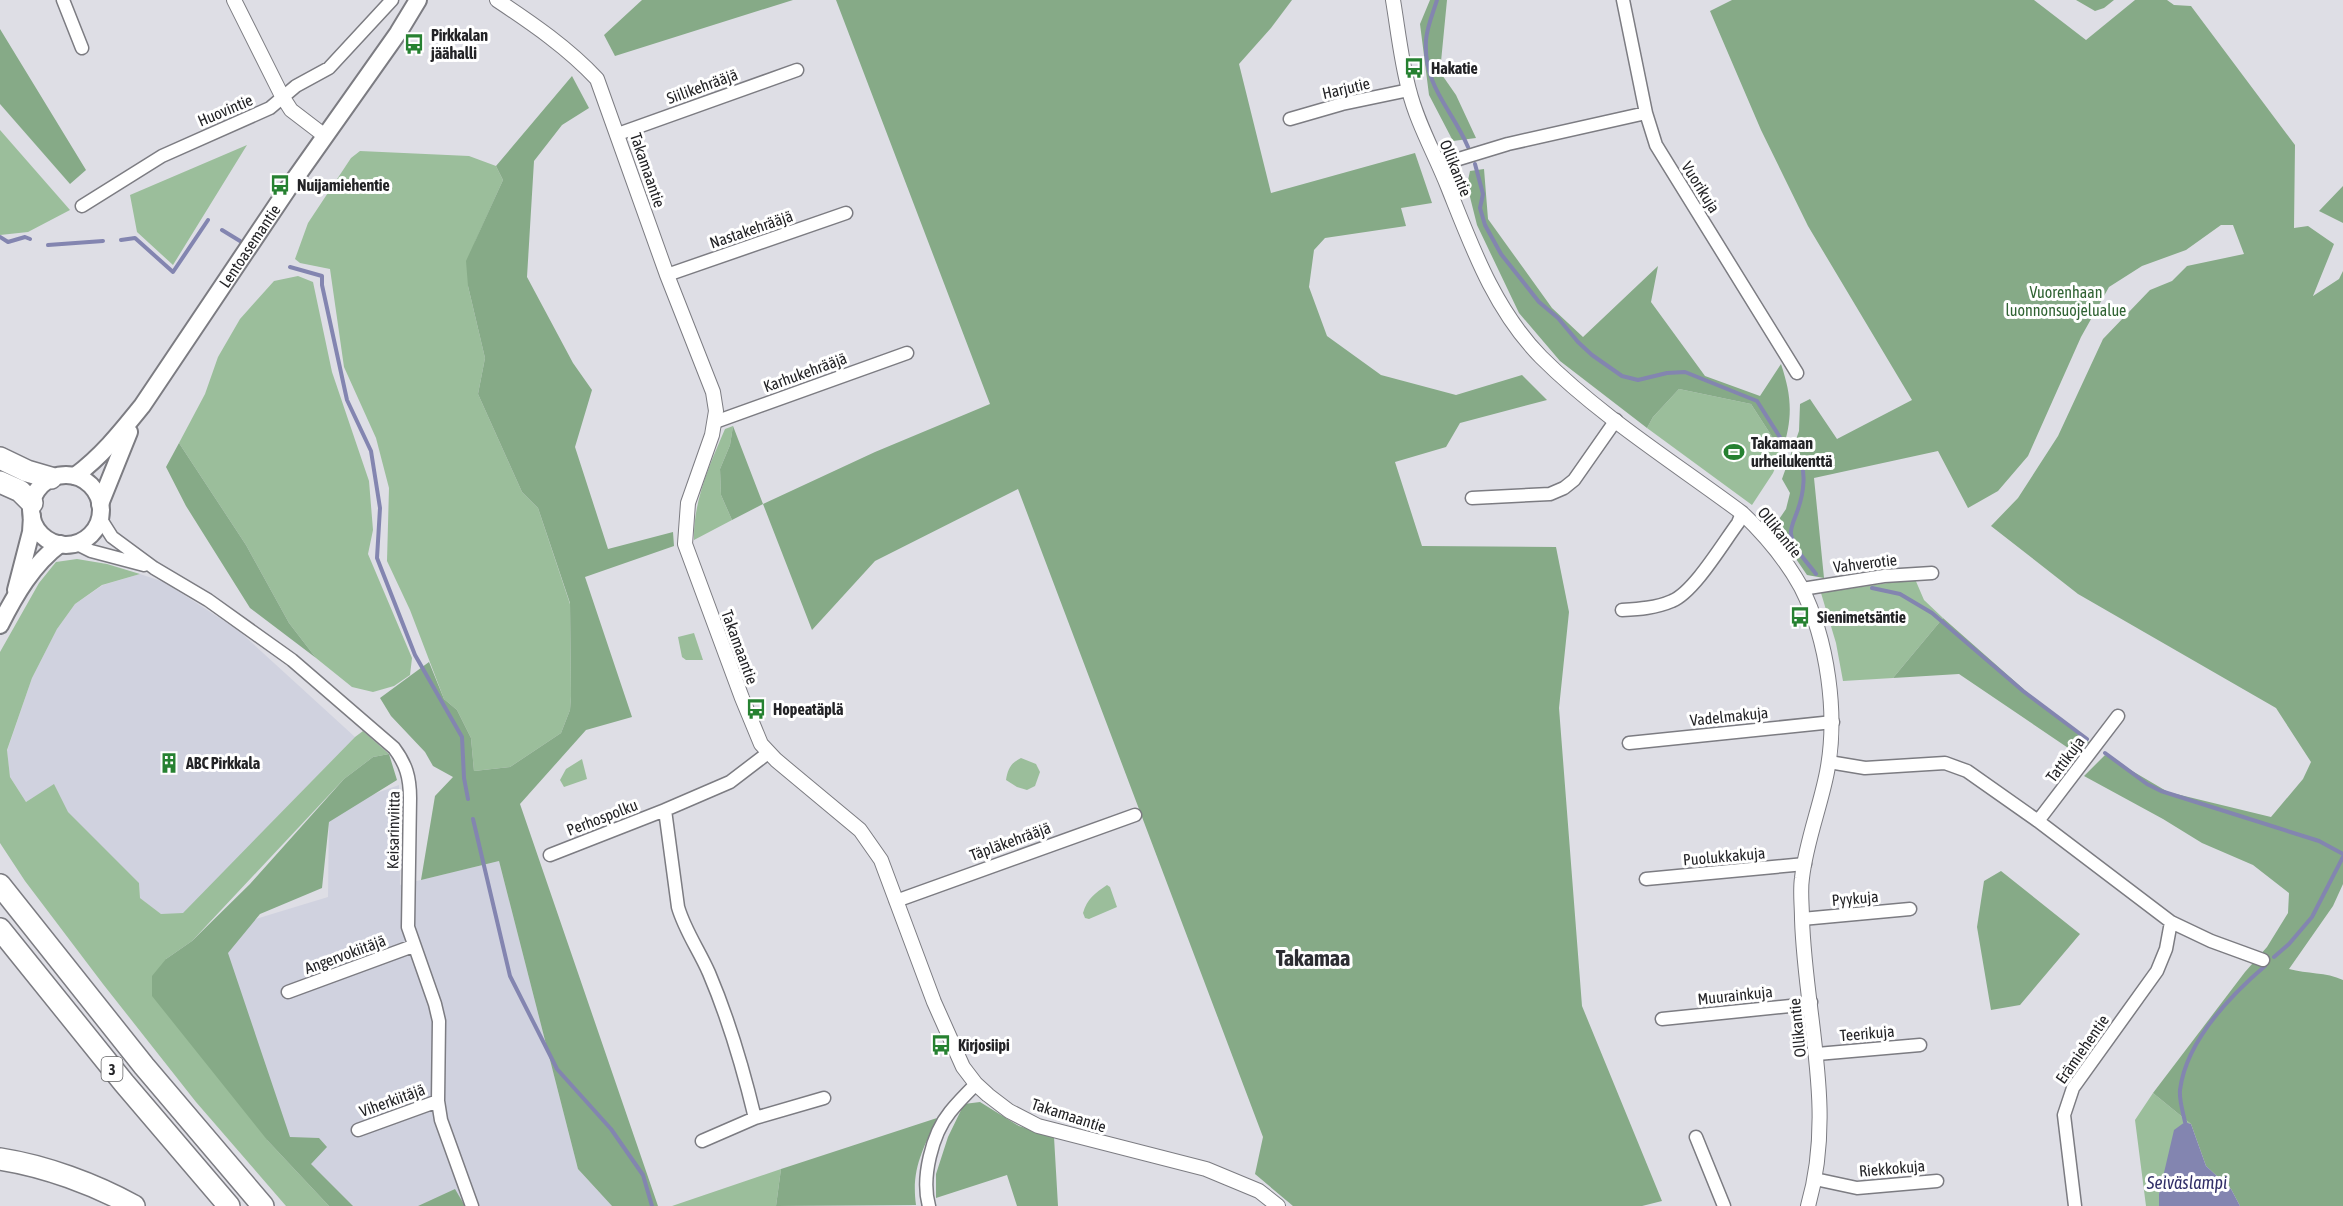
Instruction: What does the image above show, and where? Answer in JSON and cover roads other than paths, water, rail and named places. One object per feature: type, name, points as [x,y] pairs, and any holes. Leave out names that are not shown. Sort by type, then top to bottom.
[{"type":"highway","points":[[0,458],[27,471],[51,478]]},
{"type":"highway","points":[[0,482],[20,491],[32,509]]},
{"type":"highway","points":[[0,878],[14,904]]},
{"type":"highway","name":"3","points":[[0,885],[144,1066],[263,1206]]},
{"type":"highway","name":"3","points":[[0,929],[124,1083],[229,1206]]},
{"type":"highway","points":[[0,1159],[60,1175],[134,1206]]},
{"type":"main road","name":"Lentoasemantie","points":[[75,476],[96,460],[142,406],[325,136],[398,33],[418,0]]},
{"type":"main road","name":"Lentoasemantie","points":[[100,511],[116,460],[142,406]]},
{"type":"main road","points":[[0,625],[15,594],[31,532],[32,509],[41,486],[51,478],[64,475],[75,476],[90,485],[100,511],[91,534],[67,543],[44,558],[15,594]]},
{"type":"main road","points":[[32,509],[41,534],[67,543]]},
{"type":"street","points":[[63,0],[82,48]]},
{"type":"street","points":[[234,0],[291,110],[325,136]]},
{"type":"street","name":"Huovintie","points":[[82,206],[162,156],[270,108],[296,86],[329,68],[392,0]]},
{"type":"street","name":"Takamaantie","points":[[497,0],[531,23],[583,64],[597,80],[667,275],[713,392],[715,422],[705,458],[688,503],[685,544],[760,744],[860,830],[881,860],[957,1057],[976,1084],[1009,1111],[1038,1126],[1206,1169],[1259,1191],[1278,1206]]},
{"type":"street","name":"Ollikantie","points":[[1393,0],[1409,90],[1420,125],[1439,165],[1470,245],[1511,322],[1553,368],[1616,420],[1742,513],[1775,549],[1802,589],[1822,648],[1833,722],[1829,762],[1802,878],[1802,919],[1817,1054],[1821,1132],[1815,1179],[1808,1206]]},
{"type":"street","name":"Vuorikuja","points":[[1623,0],[1646,113],[1656,145],[1797,373]]},
{"type":"street","name":"Siilikehrääjä","points":[[618,134],[797,70]]},
{"type":"street","name":"Harjutie","points":[[1290,119],[1342,104],[1409,90]]},
{"type":"street","points":[[1439,165],[1509,144],[1646,113]]},
{"type":"street","name":"Nastakehrääjä","points":[[667,275],[846,213]]},
{"type":"street","name":"Karhukehrääjä","points":[[715,422],[907,353]]},
{"type":"street","points":[[1472,498],[1550,494],[1564,488],[1574,480],[1616,420]]},
{"type":"street","name":"Keisarinviitta","points":[[100,511],[112,537],[154,568],[208,600],[292,660],[394,748],[405,762],[410,778],[408,927],[439,1021],[438,1101],[441,1120],[472,1206]]},
{"type":"street","points":[[1622,610],[1650,608],[1674,600],[1692,585],[1738,523],[1742,513]]},
{"type":"street","name":"Keisarinviitta","points":[[67,543],[154,568]]},
{"type":"street","name":"Vahverotie","points":[[1802,589],[1884,576],[1932,573]]},
{"type":"street","name":"Tattikuja","points":[[2038,821],[2118,716]]},
{"type":"street","name":"Vadelmakuja","points":[[1629,743],[1833,722]]},
{"type":"street","points":[[755,1118],[740,1056],[709,972],[683,925],[678,907],[665,810],[730,782],[768,753]]},
{"type":"street","points":[[1829,762],[1865,768],[1945,763],[1967,771],[1983,780],[2171,922],[2211,941],[2264,960]]},
{"type":"street","name":"Perhospolku","points":[[550,855],[665,810]]},
{"type":"street","name":"Täpläkehrääjä","points":[[896,901],[1135,815]]},
{"type":"street","name":"Puolukkakuja","points":[[1646,879],[1804,864]]},
{"type":"street","name":"Pyykuja","points":[[1802,919],[1910,909]]},
{"type":"street","name":"Erämiehentie","points":[[2075,1206],[2064,1114],[2066,1105],[2073,1088],[2157,971],[2166,949],[2171,922]]},
{"type":"street","name":"Angervokiitäjä","points":[[288,992],[413,946]]},
{"type":"street","name":"Muurainkuja","points":[[1662,1019],[1811,1002]]},
{"type":"street","name":"Teerikuja","points":[[1817,1054],[1920,1045]]},
{"type":"street","points":[[929,1206],[925,1182],[929,1158],[948,1113],[976,1084]]},
{"type":"street","points":[[702,1141],[755,1118],[824,1098]]},
{"type":"street","name":"Viherkiitäjä","points":[[358,1130],[438,1101]]},
{"type":"street","points":[[1695,1137],[1724,1206]]},
{"type":"street","name":"Riekkokuja","points":[[1815,1179],[1857,1188],[1937,1181]]},
{"type":"water","name":"Seiväslampi","points":[[2185,1122],[2191,1124],[2206,1166],[2231,1189],[2240,1206],[2159,1206],[2159,1194],[2174,1130]]},
{"type":"waterway","points":[[1437,0],[1426,40],[1429,71],[1468,147]]},
{"type":"waterway","points":[[1475,164],[1483,194],[1480,208],[1485,225],[1501,254],[1539,302],[1558,318],[1592,355],[1622,376],[1638,380],[1667,373],[1685,372],[1757,401],[1783,442]]},
{"type":"waterway","points":[[121,240],[135,238],[173,272],[208,220]]},
{"type":"waterway","points":[[222,230],[240,241]]},
{"type":"waterway","points":[[0,237],[8,242],[25,237],[30,239]]},
{"type":"waterway","points":[[48,245],[103,241]]},
{"type":"waterway","points":[[290,267],[322,276],[347,400],[371,451],[380,508],[377,558],[415,655],[462,737],[464,778],[468,799]]},
{"type":"waterway","points":[[1795,453],[1802,466],[1804,482],[1792,526],[1792,540],[1816,574]]},
{"type":"waterway","points":[[1872,588],[1900,594],[1932,613],[2023,691],[2087,739]]},
{"type":"waterway","points":[[2105,753],[2147,784],[2161,791],[2319,841],[2343,854]]},
{"type":"waterway","points":[[473,819],[510,976],[557,1069],[611,1129],[643,1175],[652,1206]]},
{"type":"waterway","points":[[2274,957],[2289,944],[2312,917],[2343,857]]},
{"type":"waterway","points":[[2185,1122],[2180,1090],[2191,1055],[2200,1038],[2224,1006],[2265,966]]},
{"type":"place","name":"Pirkkalan jäähalli","points":[[414,44]]},
{"type":"place","name":"Hakatie","points":[[1414,68]]},
{"type":"place","name":"Nuijamiehentie","points":[[280,185]]},
{"type":"place","name":"Takamaan urheilukenttä","points":[[1734,452]]},
{"type":"place","name":"Sienimetsäntie","points":[[1800,617]]},
{"type":"place","name":"Hopeatäplä","points":[[756,709]]},
{"type":"place","name":"ABC Pirkkala","points":[[169,763]]},
{"type":"place","name":"Kirjosiipi","points":[[941,1045]]},
{"type":"district","name":"Takamaa","points":[[1313,958]]},
{"type":"park label","name":"Vuorenhaan luonnonsuojelualue","points":[[2066,301]]}]
